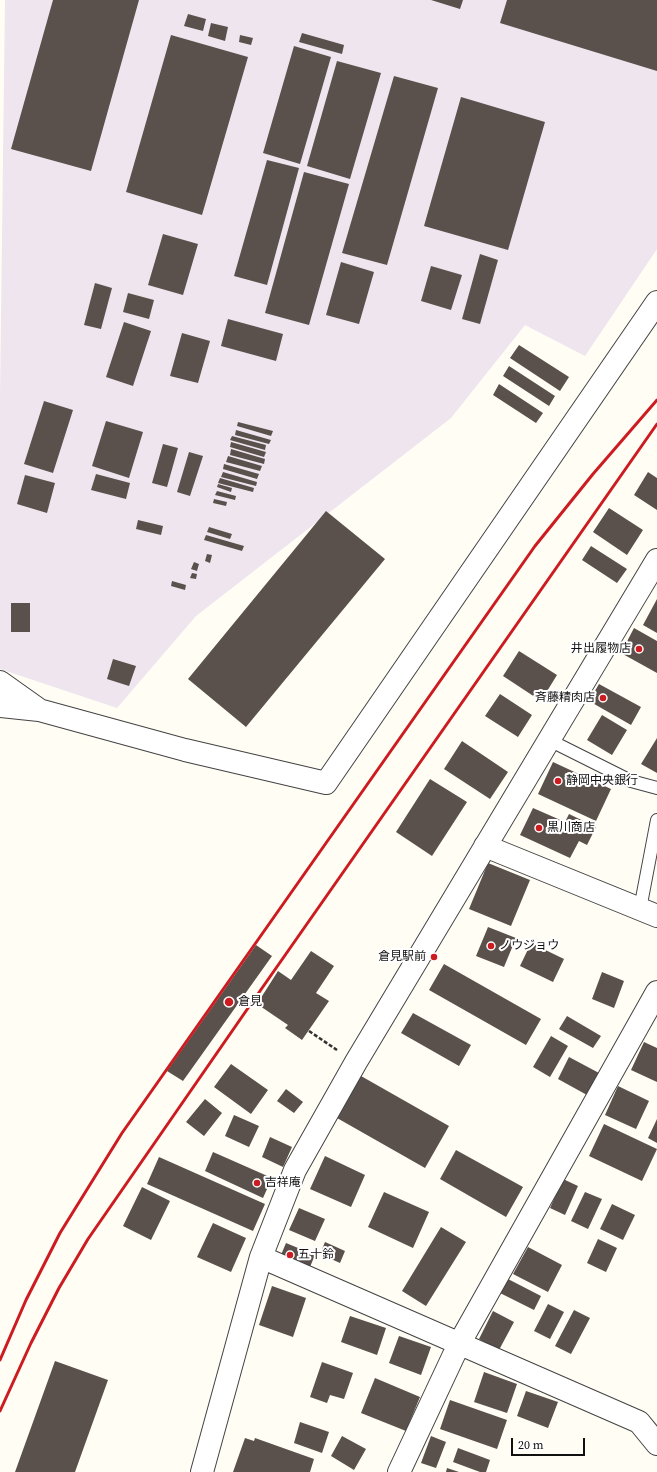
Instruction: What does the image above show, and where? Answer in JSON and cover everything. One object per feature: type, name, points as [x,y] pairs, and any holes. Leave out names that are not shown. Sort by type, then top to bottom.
[{"type":"street","points":[[0,706],[39,710],[185,750],[326,783],[657,302]]},
{"type":"street","points":[[202,1472],[261,1258],[295,1170],[356,1062],[657,560]]},
{"type":"street","points":[[0,682],[39,710]]},
{"type":"street","points":[[485,846],[649,913]]},
{"type":"street","points":[[399,1472],[459,1344],[657,992]]},
{"type":"street","points":[[261,1258],[639,1422],[657,1444]]},
{"type":"lane","points":[[549,740],[631,781],[657,788]]},
{"type":"lane","points":[[649,913],[657,820]]},
{"type":"path","points":[[309,1031],[343,1054]]},
{"type":"shaded area","points":[[5,0],[657,0],[657,249],[585,356],[525,325],[451,418],[196,616],[117,708],[0,669],[0,398]]},
{"type":"building","points":[[53,0],[139,0],[91,171],[11,149]]},
{"type":"building","points":[[431,0],[463,0],[460,9]]},
{"type":"building","points":[[507,0],[657,0],[657,71],[500,23]]},
{"type":"building","points":[[188,14],[206,19],[203,31],[184,26]]},
{"type":"building","points":[[211,23],[228,27],[225,41],[208,36]]},
{"type":"building","points":[[302,33],[344,45],[342,54],[299,42]]},
{"type":"building","points":[[171,35],[248,57],[202,215],[126,192]]},
{"type":"building","points":[[240,35],[253,38],[251,45],[239,42]]},
{"type":"building","points":[[294,46],[331,57],[300,164],[263,153]]},
{"type":"building","points":[[337,61],[381,73],[350,179],[307,166]]},
{"type":"building","points":[[394,76],[438,88],[387,265],[342,253]]},
{"type":"building","points":[[461,97],[545,122],[508,250],[424,226]]},
{"type":"building","points":[[267,160],[299,168],[267,285],[234,276]]},
{"type":"building","points":[[304,172],[349,184],[309,325],[265,313]]},
{"type":"building","points":[[163,234],[198,244],[183,295],[148,285]]},
{"type":"building","points":[[480,254],[498,260],[480,324],[462,319]]},
{"type":"building","points":[[341,262],[374,272],[359,324],[326,315]]},
{"type":"building","points":[[431,266],[462,275],[451,310],[421,301]]},
{"type":"building","points":[[95,283],[112,288],[101,329],[84,325]]},
{"type":"building","points":[[128,293],[154,300],[149,319],[123,312]]},
{"type":"building","points":[[228,319],[283,334],[276,361],[221,346]]},
{"type":"building","points":[[124,322],[151,331],[133,386],[106,377]]},
{"type":"building","points":[[182,333],[210,341],[198,383],[170,376]]},
{"type":"building","points":[[519,345],[569,377],[560,391],[510,358]]},
{"type":"building","points":[[509,366],[555,396],[549,406],[503,376]]},
{"type":"building","points":[[499,384],[543,413],[536,423],[493,395]]},
{"type":"building","points":[[44,401],[73,410],[53,473],[24,464]]},
{"type":"building","points":[[106,421],[143,432],[129,478],[92,466]]},
{"type":"building","points":[[238,422],[273,431],[271,436],[237,426]]},
{"type":"building","points":[[236,430],[271,440],[269,444],[235,435]]},
{"type":"building","points":[[232,436],[266,445],[265,450],[230,440]]},
{"type":"building","points":[[231,442],[266,452],[264,457],[230,447]]},
{"type":"building","points":[[163,444],[178,448],[167,487],[152,483]]},
{"type":"building","points":[[231,449],[265,459],[264,464],[230,455]]},
{"type":"building","points":[[189,452],[203,456],[190,496],[177,492]]},
{"type":"building","points":[[228,456],[262,466],[260,471],[226,462]]},
{"type":"building","points":[[224,464],[259,474],[257,479],[223,469]]},
{"type":"building","points":[[223,472],[257,482],[256,486],[221,477]]},
{"type":"building","points":[[648,472],[657,478],[657,510],[634,495]]},
{"type":"building","points":[[96,474],[130,483],[126,499],[91,490]]},
{"type":"building","points":[[25,475],[55,483],[47,513],[17,504]]},
{"type":"building","points":[[220,478],[254,488],[253,492],[218,483]]},
{"type":"building","points":[[218,484],[232,488],[231,492],[217,487]]},
{"type":"building","points":[[217,491],[236,496],[235,500],[215,495]]},
{"type":"building","points":[[214,499],[227,502],[226,506],[213,503]]},
{"type":"building","points":[[609,508],[643,530],[627,555],[593,532]]},
{"type":"building","points":[[326,511],[385,559],[246,727],[188,679]]},
{"type":"building","points":[[138,520],[163,526],[161,535],[136,529]]},
{"type":"building","points":[[209,527],[232,534],[230,539],[207,532]]},
{"type":"building","points":[[206,535],[244,546],[242,551],[204,540]]},
{"type":"building","points":[[591,546],[627,569],[617,583],[582,560]]},
{"type":"building","points":[[207,554],[212,555],[210,563],[205,561]]},
{"type":"building","points":[[194,562],[199,564],[197,571],[191,569]]},
{"type":"building","points":[[192,573],[197,574],[196,579],[190,578]]},
{"type":"building","points":[[172,581],[186,585],[185,590],[171,586]]},
{"type":"building","points":[[657,599],[657,633],[643,625]]},
{"type":"building","points":[[11,603],[30,603],[30,632],[11,632]]},
{"type":"building","points":[[634,628],[657,641],[657,673],[621,653]]},
{"type":"building","points":[[519,651],[557,675],[541,701],[503,676]]},
{"type":"building","points":[[113,659],[136,666],[129,686],[107,679]]},
{"type":"building","points":[[599,684],[641,707],[631,725],[589,701]]},
{"type":"building","points":[[500,694],[532,715],[518,737],[485,716]]},
{"type":"building","points":[[602,715],[627,730],[612,755],[587,740]]},
{"type":"building","points":[[657,738],[657,773],[641,764]]},
{"type":"building","points":[[462,741],[508,772],[490,799],[444,769]]},
{"type":"building","points":[[553,762],[611,789],[596,821],[538,794]]},
{"type":"building","points":[[430,779],[467,802],[432,856],[396,832]]},
{"type":"building","points":[[533,808],[565,822],[569,814],[596,827],[587,845],[579,841],[570,858],[520,835]]},
{"type":"building","points":[[488,863],[530,880],[511,926],[469,909]]},
{"type":"building","points":[[488,927],[516,938],[504,967],[476,956]]},
{"type":"building","points":[[531,943],[564,959],[553,982],[520,966]]},
{"type":"building","points":[[256,945],[272,956],[183,1081],[167,1071]]},
{"type":"building","points":[[311,951],[334,966],[316,993],[329,1001],[302,1040],[285,1028],[288,1025],[257,1004],[278,971],[291,980]]},
{"type":"building","points":[[444,964],[541,1019],[526,1045],[429,990]]},
{"type":"building","points":[[602,972],[624,981],[614,1008],[592,999]]},
{"type":"building","points":[[413,1013],[471,1045],[459,1066],[401,1033]]},
{"type":"building","points":[[567,1016],[601,1036],[593,1048],[559,1029]]},
{"type":"building","points":[[551,1036],[568,1046],[550,1077],[533,1067]]},
{"type":"building","points":[[644,1042],[657,1048],[657,1082],[631,1070]]},
{"type":"building","points":[[569,1057],[599,1073],[587,1095],[558,1079]]},
{"type":"building","points":[[231,1064],[268,1090],[251,1114],[214,1087]]},
{"type":"building","points":[[361,1076],[449,1126],[425,1168],[337,1118]]},
{"type":"building","points":[[618,1086],[649,1101],[636,1129],[605,1115]]},
{"type":"building","points":[[286,1089],[303,1102],[294,1113],[277,1101]]},
{"type":"building","points":[[205,1099],[222,1113],[204,1136],[186,1122]]},
{"type":"building","points":[[234,1115],[259,1126],[249,1147],[225,1136]]},
{"type":"building","points":[[657,1119],[657,1143],[648,1138]]},
{"type":"building","points":[[604,1124],[657,1149],[642,1181],[589,1156]]},
{"type":"building","points":[[270,1137],[292,1147],[283,1167],[262,1157]]},
{"type":"building","points":[[456,1150],[523,1187],[506,1217],[440,1179]]},
{"type":"building","points":[[213,1152],[272,1178],[263,1198],[205,1171]]},
{"type":"building","points":[[325,1156],[365,1175],[351,1207],[310,1189]]},
{"type":"building","points":[[159,1157],[265,1204],[253,1231],[147,1184]]},
{"type":"building","points":[[563,1179],[578,1186],[565,1215],[550,1208]]},
{"type":"building","points":[[142,1187],[170,1201],[151,1240],[123,1226]]},
{"type":"building","points":[[384,1192],[429,1212],[413,1248],[368,1227]]},
{"type":"building","points":[[585,1192],[602,1199],[588,1229],[571,1221]]},
{"type":"building","points":[[612,1204],[635,1215],[623,1240],[600,1229]]},
{"type":"building","points":[[299,1208],[325,1219],[315,1241],[289,1230]]},
{"type":"building","points":[[213,1223],[246,1238],[231,1272],[197,1257]]},
{"type":"building","points":[[441,1227],[466,1242],[426,1306],[402,1291]]},
{"type":"building","points":[[598,1239],[617,1248],[606,1272],[587,1263]]},
{"type":"building","points":[[325,1242],[345,1251],[340,1263],[320,1254]]},
{"type":"building","points":[[286,1243],[315,1255],[307,1274],[278,1262]]},
{"type":"building","points":[[528,1247],[562,1265],[548,1292],[513,1274]]},
{"type":"building","points":[[508,1279],[541,1296],[534,1310],[500,1293]]},
{"type":"building","points":[[272,1286],[306,1298],[293,1337],[259,1325]]},
{"type":"building","points":[[548,1304],[564,1312],[550,1339],[534,1331]]},
{"type":"building","points":[[574,1310],[590,1318],[571,1354],[555,1346]]},
{"type":"building","points":[[493,1311],[514,1322],[499,1350],[479,1339]]},
{"type":"building","points":[[350,1316],[386,1328],[377,1355],[341,1342]]},
{"type":"building","points":[[399,1336],[431,1347],[421,1375],[389,1363]]},
{"type":"building","points":[[55,1361],[108,1380],[75,1472],[15,1472]]},
{"type":"building","points":[[322,1362],[353,1373],[344,1399],[330,1395],[327,1403],[310,1397]]},
{"type":"building","points":[[484,1372],[517,1384],[507,1413],[474,1402]]},
{"type":"building","points":[[375,1378],[420,1397],[406,1431],[361,1413]]},
{"type":"building","points":[[526,1391],[558,1402],[548,1428],[517,1416]]},
{"type":"building","points":[[450,1400],[507,1420],[497,1449],[440,1429]]},
{"type":"building","points":[[300,1422],[329,1432],[322,1453],[294,1443]]},
{"type":"building","points":[[342,1436],[366,1449],[354,1470],[331,1456]]},
{"type":"building","points":[[431,1436],[446,1442],[436,1468],[421,1463]]},
{"type":"building","points":[[245,1438],[254,1441],[255,1438],[314,1459],[310,1472],[233,1472]]},
{"type":"building","points":[[458,1448],[490,1460],[486,1472],[480,1472],[453,1462]]},
{"type":"building","points":[[447,1468],[459,1472],[446,1472]]},
{"type":"railway","points":[[0,1360],[26,1300],[60,1233],[122,1133],[535,546],[593,474],[657,400]]},
{"type":"railway","points":[[0,1411],[31,1343],[59,1288],[88,1239],[657,424]]},
{"type":"place","name":"井出履物店","points":[[639,649]]},
{"type":"place","name":"斉藤精肉店","points":[[603,698]]},
{"type":"place","name":"静岡中央銀行","points":[[558,781]]},
{"type":"place","name":"黒川商店","points":[[539,828]]},
{"type":"place","name":"ノウジョウ","points":[[491,946]]},
{"type":"place","name":"倉見駅前","points":[[434,957]]},
{"type":"place","name":"倉見","points":[[229,1002]]},
{"type":"place","name":"吉祥庵","points":[[257,1183]]},
{"type":"place","name":"五十鈴","points":[[290,1255]]}]
